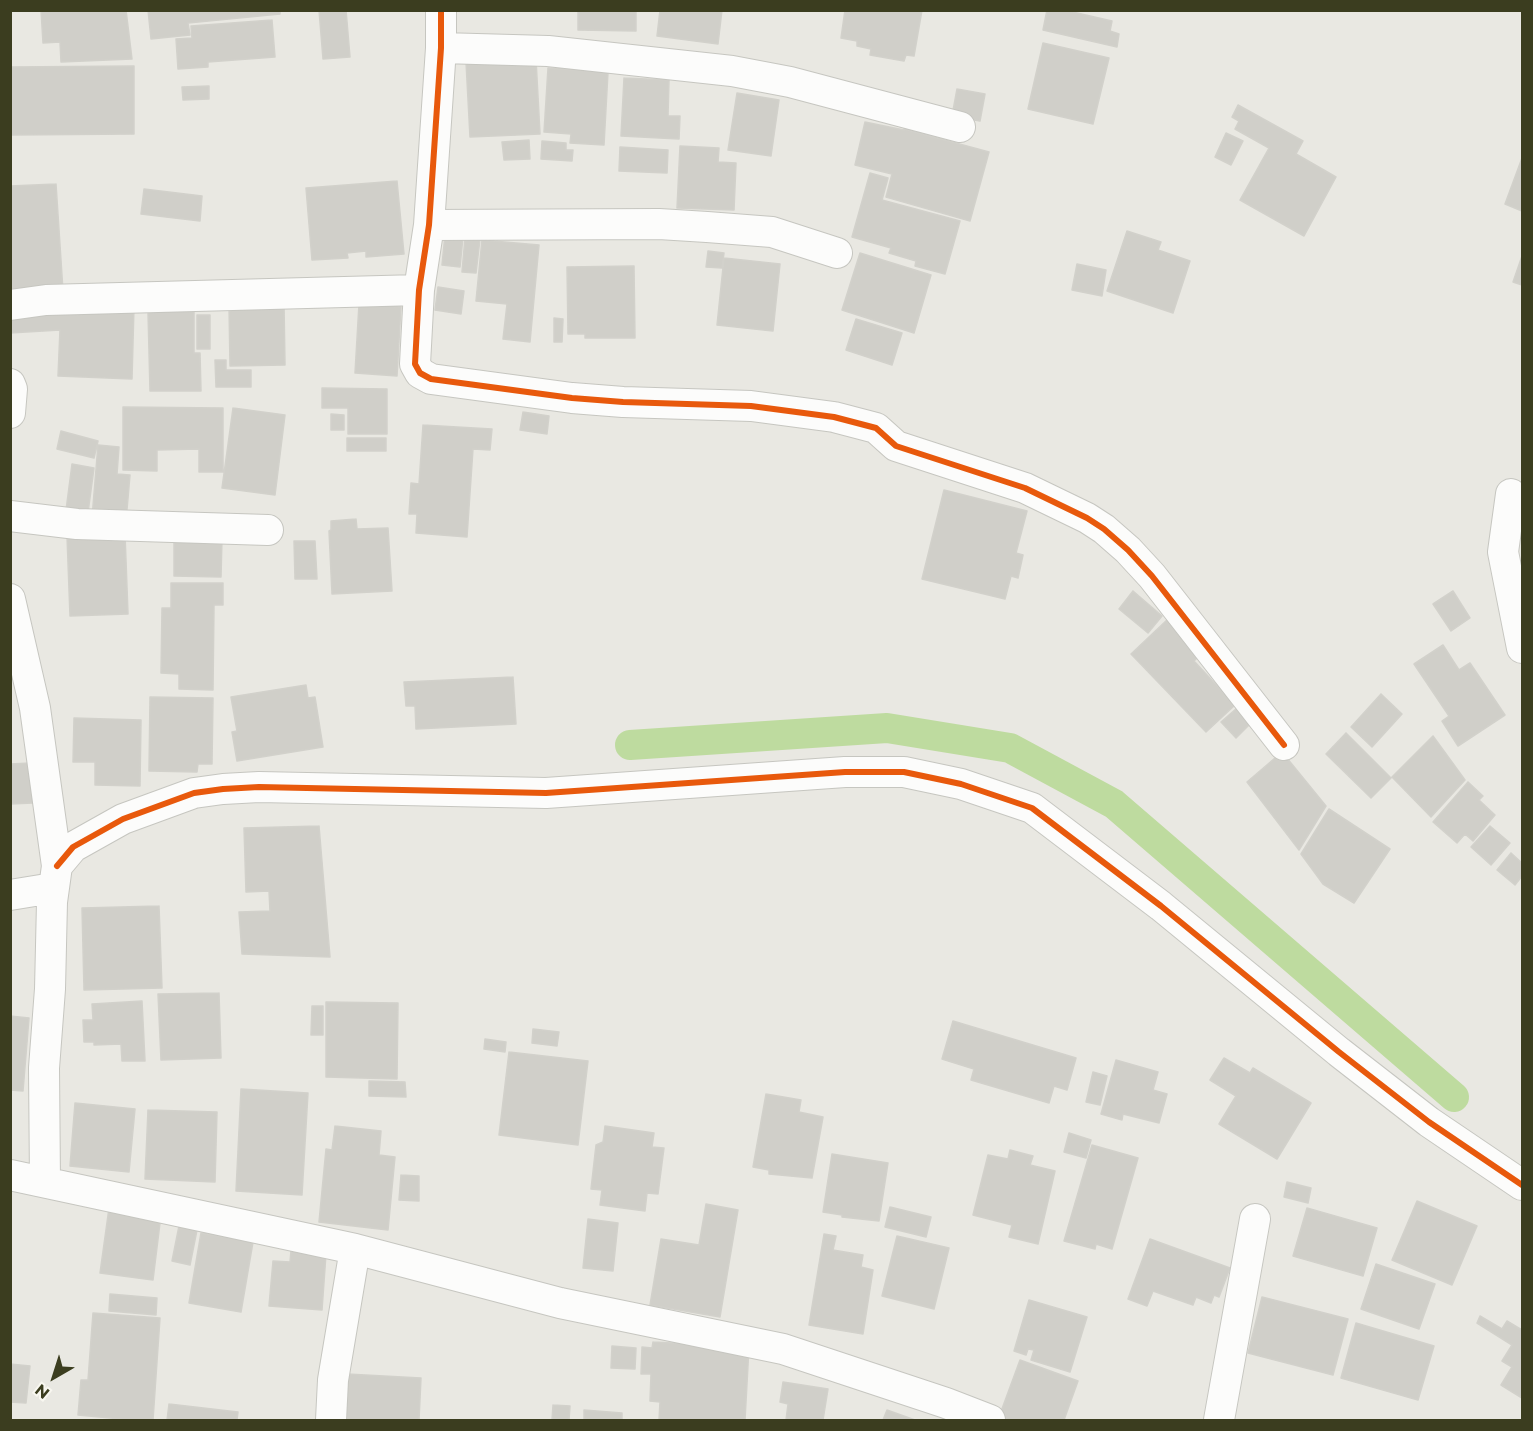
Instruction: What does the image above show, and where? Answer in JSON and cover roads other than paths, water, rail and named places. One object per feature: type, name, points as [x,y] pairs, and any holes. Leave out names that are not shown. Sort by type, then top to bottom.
[{"type":"street","points":[[441,10],[441,48],[429,225],[419,290],[416,364],[420,373],[431,379],[501,390],[623,402],[751,406],[864,423],[876,428],[896,446],[1025,488],[1087,518],[1128,550],[1152,576],[1284,745]]},
{"type":"street","points":[[441,48],[548,51],[732,71],[801,85],[960,127]]},
{"type":"street","points":[[429,225],[658,224],[707,227],[772,232],[837,253]]},
{"type":"street","points":[[10,305],[46,300],[419,290]]},
{"type":"street","points":[[10,384],[12,389],[10,413]]},
{"type":"street","points":[[1511,494],[1503,552],[1522,648]]},
{"type":"street","points":[[10,516],[77,524],[268,530]]},
{"type":"street","points":[[10,599],[35,708],[55,877],[44,1068],[45,1182]]},
{"type":"street","points":[[10,895],[55,877],[74,847],[123,819],[194,794],[223,789],[259,787],[546,794],[845,772],[904,772],[961,784],[1032,808],[1161,906],[1339,1052],[1429,1122],[1522,1185]]},
{"type":"street","points":[[10,1175],[356,1250],[560,1303],[783,1349],[946,1403],[990,1420]]},
{"type":"street","points":[[1219,1420],[1255,1219]]},
{"type":"street","points":[[331,1420],[333,1380],[356,1250]]},
{"type":"waterway","points":[[630,745],[887,728],[1010,748],[1114,804],[1454,1097]]}]
